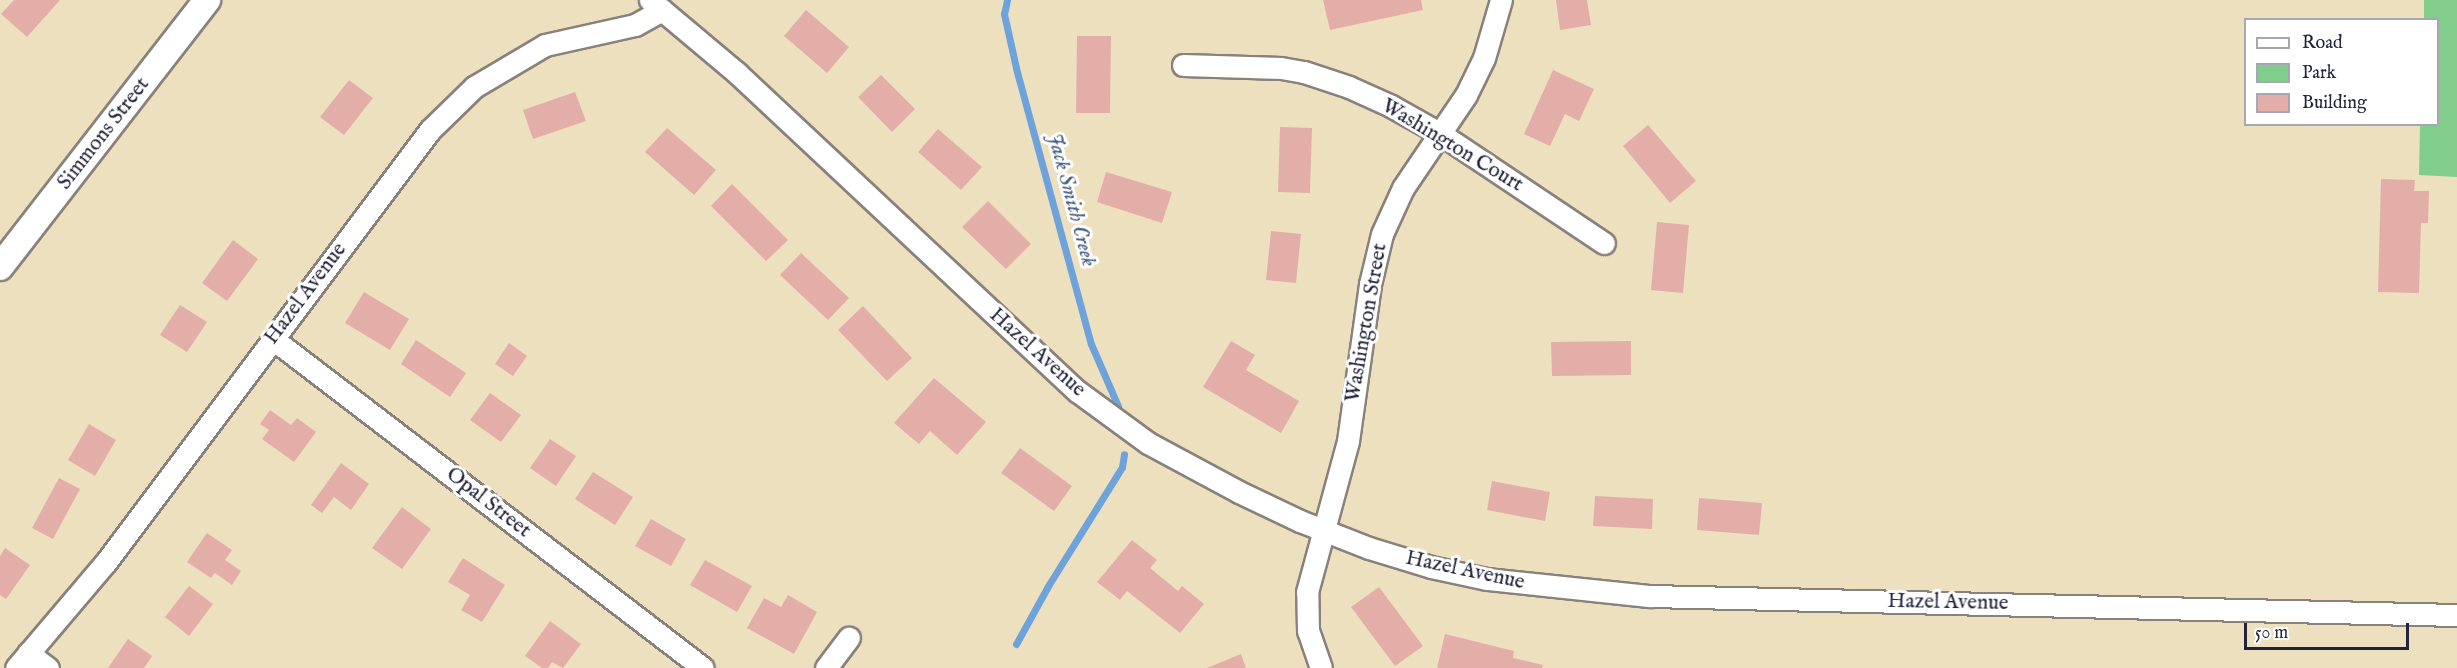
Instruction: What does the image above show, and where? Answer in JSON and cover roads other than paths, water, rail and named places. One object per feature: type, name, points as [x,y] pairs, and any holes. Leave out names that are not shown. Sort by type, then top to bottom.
[{"type":"street","name":"Simmons Street","points":[[0,267],[207,0]]},
{"type":"street","name":"Washington Street","points":[[1321,668],[1308,631],[1307,592],[1348,441],[1370,284],[1382,234],[1403,188],[1466,95],[1484,58],[1501,0]]},
{"type":"street","name":"Hazel Avenue","points":[[22,660],[106,562],[430,130],[474,87],[545,45],[635,25],[656,5],[745,81],[1077,391],[1148,442],[1239,492],[1324,530],[1431,567],[1487,579],[1650,596],[2457,615]]},
{"type":"street","name":"Washington Court","points":[[1183,65],[1281,68],[1304,72],[1381,101],[1441,134],[1604,243]]},
{"type":"street","name":"Opal Street","points":[[273,339],[703,668]]},
{"type":"street","points":[[826,668],[849,638]]},
{"type":"street","points":[[22,660],[48,668]]},
{"type":"waterway","name":"Jack Smith Creek","points":[[1007,0],[1004,14],[1017,72],[1091,344],[1118,406]]},
{"type":"waterway","name":"Jack Smith Creek","points":[[1016,644],[1048,586],[1122,467],[1124,454]]}]
